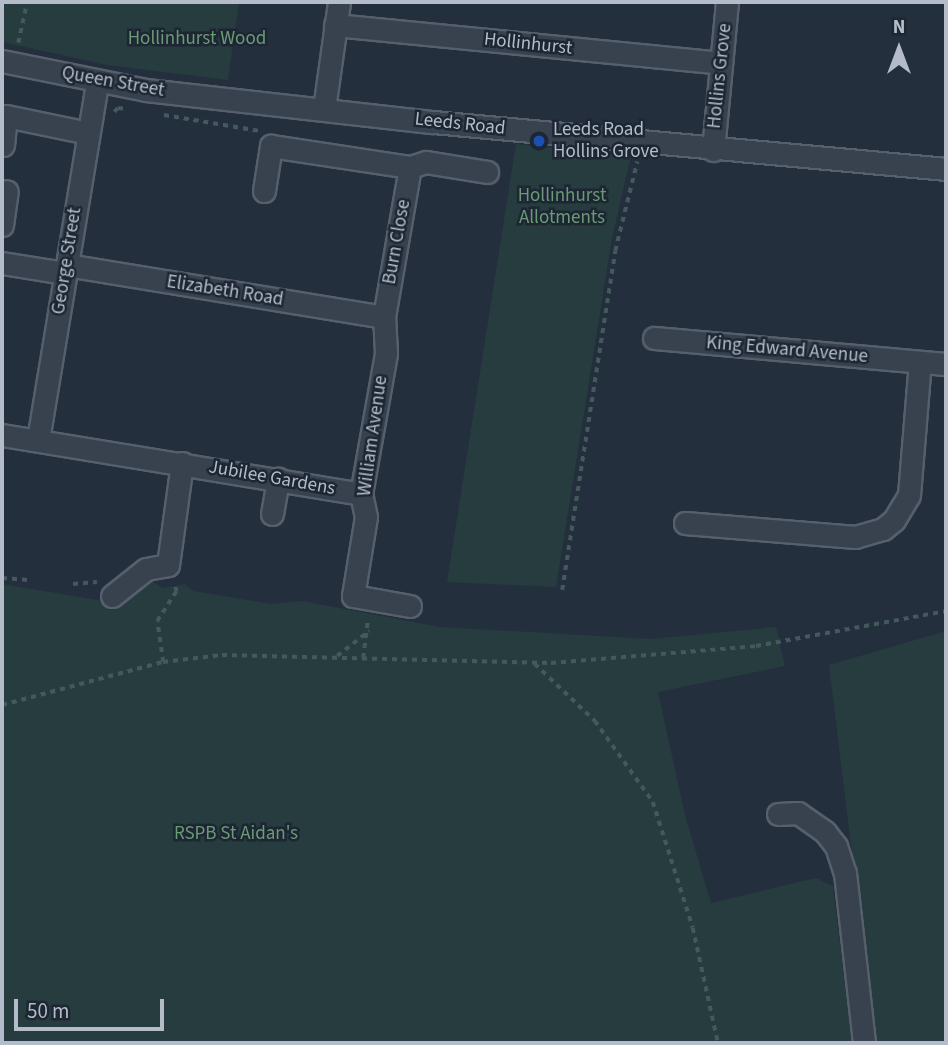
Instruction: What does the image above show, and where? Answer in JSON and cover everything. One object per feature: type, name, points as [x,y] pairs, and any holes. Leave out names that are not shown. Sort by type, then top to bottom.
[{"type":"street","points":[[324,109],[339,2]]},
{"type":"street","name":"Hollins Grove","points":[[713,150],[727,2]]},
{"type":"street","name":"Hollinhurst","points":[[335,25],[721,62]]},
{"type":"street","name":"Queen Street","points":[[6,53],[97,82],[225,98]]},
{"type":"street","name":"George Street","points":[[38,440],[97,82]]},
{"type":"street","name":"Leeds Road","points":[[225,98],[713,150],[946,169]]},
{"type":"street","points":[[3,145],[6,116],[90,123]]},
{"type":"street","points":[[264,191],[271,146],[410,167],[438,164],[487,172]]},
{"type":"street","name":"Burn Close","points":[[384,317],[410,167]]},
{"type":"street","points":[[2,225],[8,191]]},
{"type":"street","name":"Elizabeth Road","points":[[2,263],[66,269],[384,317]]},
{"type":"street","name":"William Avenue","points":[[353,596],[366,517],[361,494],[386,353],[384,317]]},
{"type":"street","name":"King Edward Avenue","points":[[654,338],[946,364]]},
{"type":"street","points":[[685,523],[855,537],[883,529],[894,520],[909,495],[920,362]]},
{"type":"street","name":"Jubilee Gardens","points":[[2,435],[361,494]]},
{"type":"street","name":"Jubilee Gardens","points":[[169,565],[182,463]]},
{"type":"street","points":[[272,514],[278,479]]},
{"type":"street","points":[[112,596],[146,569],[169,565]]},
{"type":"street","points":[[353,596],[410,606]]},
{"type":"street","points":[[778,814],[798,813],[825,832],[836,846],[845,873],[863,1043]]},
{"type":"path","points":[[6,53],[17,47],[27,2]]},
{"type":"path","points":[[90,123],[111,115],[118,108],[130,110]]},
{"type":"path","points":[[156,113],[262,131],[271,146]]},
{"type":"path","points":[[562,590],[615,251],[639,142]]},
{"type":"path","points":[[163,662],[157,621],[176,589],[169,565]]},
{"type":"path","points":[[2,578],[29,580]]},
{"type":"path","points":[[353,596],[366,607],[369,631],[363,659]]},
{"type":"path","points":[[2,705],[163,662],[222,655],[533,662],[756,646],[946,611]]},
{"type":"path","points":[[336,658],[369,631]]},
{"type":"path","points":[[533,662],[595,721],[653,802],[693,928],[718,1043]]},
{"type":"green space","name":"Hollinhurst Wood","points":[[2,2],[239,2],[228,80],[107,65],[2,42]]},
{"type":"green space","name":"Hollinhurst Allotments","points":[[516,144],[631,156],[612,238],[556,587],[447,582]]},
{"type":"green space","name":"RSPB St Aidan's","points":[[150,580],[163,588],[185,584],[193,591],[271,604],[302,601],[440,627],[651,639],[776,627],[785,666],[658,692],[685,815],[711,903],[816,878],[833,886],[852,1043],[2,1043],[2,584],[98,600],[109,610]]},
{"type":"green space","points":[[946,631],[946,1043],[875,1043],[829,665]]},
{"type":"place","name":"Leeds Road Hollins Grove","points":[[539,141]]}]
